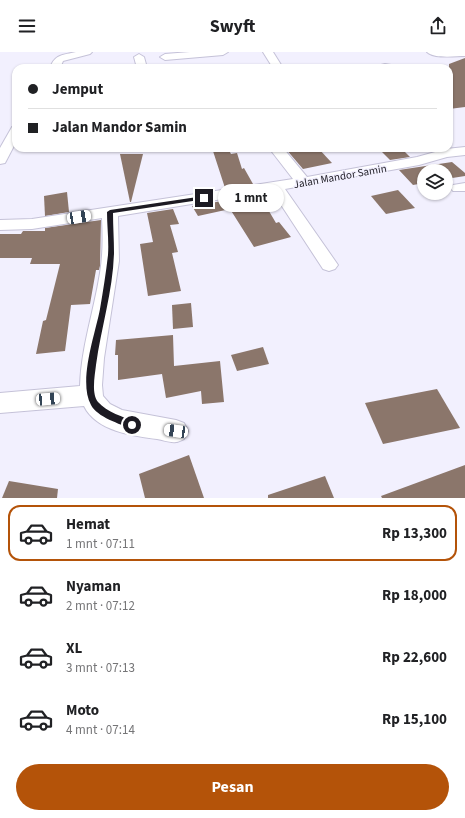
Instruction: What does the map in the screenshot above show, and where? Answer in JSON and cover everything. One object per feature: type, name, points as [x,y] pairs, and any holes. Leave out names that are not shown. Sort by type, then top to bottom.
[{"type":"street","points":[[56,64],[60,59],[87,52]]},
{"type":"street","points":[[165,57],[223,52]]},
{"type":"street","points":[[268,52],[276,64]]},
{"type":"street","points":[[432,52],[441,54],[465,53]]},
{"type":"street","points":[[209,53],[214,63]]},
{"type":"street","points":[[139,57],[141,64]]},
{"type":"street","points":[[0,160],[12,138]]},
{"type":"street","points":[[279,152],[303,182]]},
{"type":"street","name":"Jalan Mandor Samin","points":[[0,225],[32,224],[276,187],[419,162],[454,152]]},
{"type":"street","points":[[276,187],[329,265]]},
{"type":"street","points":[[110,212],[111,254],[104,307],[93,358],[90,380],[91,395],[95,404],[111,416],[132,425],[176,431]]},
{"type":"street","points":[[0,403],[91,395]]},
{"type":"building","points":[[465,58],[465,107],[453,108],[453,64],[449,64]]},
{"type":"building","points":[[213,152],[230,152],[231,154],[237,153],[242,169],[244,168],[253,184],[225,188]]},
{"type":"building","points":[[288,152],[322,152],[332,163],[303,169]]},
{"type":"building","points":[[382,152],[405,152],[410,157],[390,160]]},
{"type":"building","points":[[120,154],[143,154],[131,202],[130,202]]},
{"type":"building","points":[[452,162],[465,173],[465,176],[453,178],[453,164],[439,164]]},
{"type":"building","points":[[417,167],[417,184],[413,185],[399,170]]},
{"type":"building","points":[[398,190],[415,208],[386,214],[371,196]]},
{"type":"building","points":[[67,192],[69,212],[45,216],[44,196]]},
{"type":"building","points":[[266,194],[267,200],[263,201],[276,223],[279,222],[291,237],[254,247],[230,209],[198,216],[192,206]]},
{"type":"building","points":[[173,209],[179,224],[170,225],[178,252],[172,253],[181,291],[148,296],[140,244],[153,242],[147,213]]},
{"type":"building","points":[[101,220],[100,266],[99,270],[96,270],[90,304],[71,305],[65,351],[36,354],[43,321],[46,320],[60,264],[30,264],[32,258],[0,258],[0,234],[21,234],[23,231],[45,231],[45,228]]},
{"type":"building","points":[[191,303],[193,327],[173,329],[172,305]]},
{"type":"building","points":[[173,335],[174,366],[220,361],[224,402],[202,404],[201,391],[166,398],[162,374],[118,380],[118,355],[115,355],[116,340]]},
{"type":"building","points":[[263,347],[269,364],[237,371],[231,355]]},
{"type":"building","points":[[437,389],[460,428],[383,444],[365,403]]},
{"type":"building","points":[[189,455],[204,498],[145,498],[139,474]]},
{"type":"building","points":[[465,465],[465,498],[382,498],[381,496]]},
{"type":"building","points":[[325,476],[334,498],[268,498],[268,495]]},
{"type":"building","points":[[9,481],[58,489],[57,498],[2,498]]},
{"type":"route","points":[[132,425],[111,416],[95,404],[91,395],[90,380],[93,358],[104,307],[111,254],[110,212],[204,198]]}]
